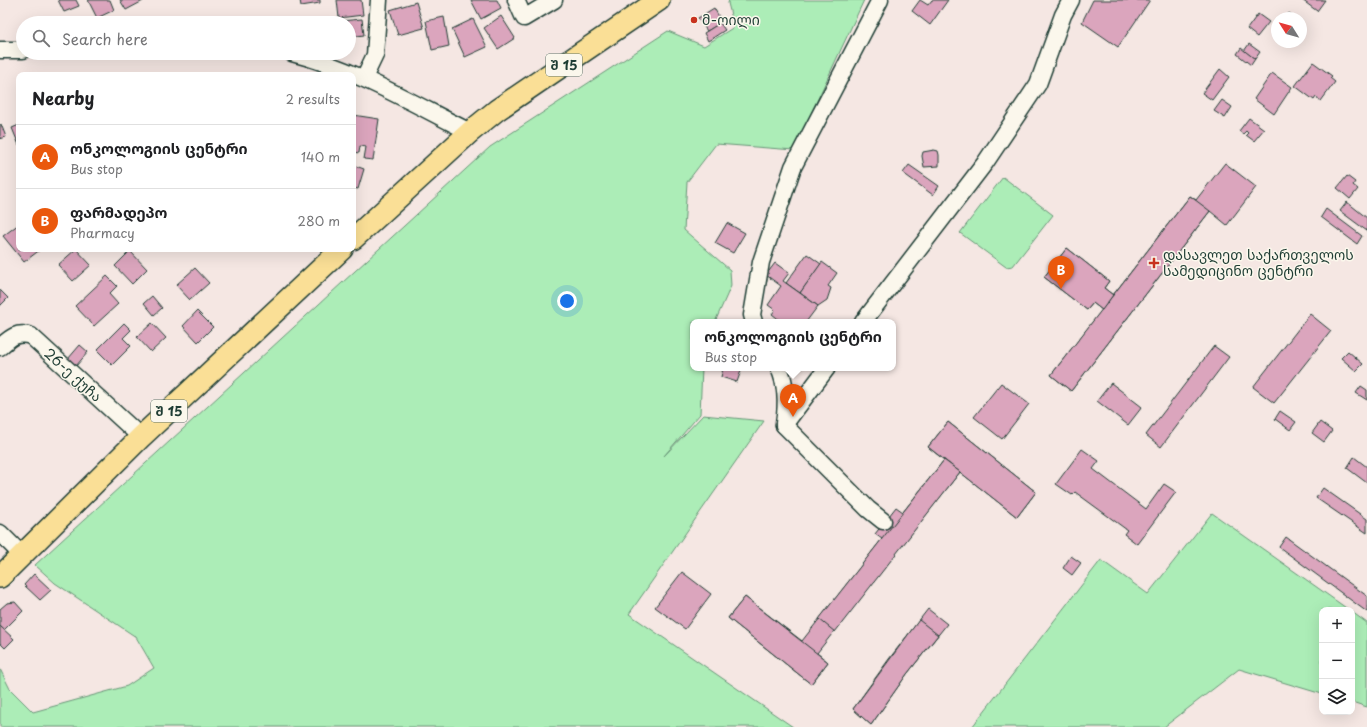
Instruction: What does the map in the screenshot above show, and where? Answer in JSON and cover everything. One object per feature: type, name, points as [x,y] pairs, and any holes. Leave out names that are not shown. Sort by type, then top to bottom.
[{"type":"main road","name":"შ 15","points":[[356,236],[470,132],[497,110],[659,0]]},
{"type":"main road","name":"შ 15","points":[[0,577],[141,438],[339,252]]},
{"type":"street","points":[[364,78],[375,55],[379,0]]},
{"type":"street","points":[[516,0],[524,18],[554,0]]},
{"type":"street","points":[[753,319],[752,315],[761,262],[793,168],[880,0]]},
{"type":"street","points":[[864,319],[985,163],[1038,84],[1063,14],[1071,0]]},
{"type":"street","points":[[0,50],[16,50]]},
{"type":"street","points":[[317,60],[348,72]]},
{"type":"street","points":[[356,75],[470,132]]},
{"type":"street","name":"26-ე ქუჩა","points":[[0,346],[12,337],[22,333],[31,336],[141,438]]},
{"type":"street","points":[[780,371],[784,379],[787,406],[784,425]]},
{"type":"street","points":[[784,425],[825,371]]},
{"type":"street","points":[[784,425],[868,509],[883,521]]},
{"type":"street","points":[[0,533],[22,555]]},
{"type":"green space","points":[[729,0],[864,0],[794,150],[716,144],[687,182],[684,230],[730,270],[731,286],[716,319],[690,319],[690,371],[702,371],[700,414],[664,456],[703,415],[764,421],[629,614],[793,727],[0,727],[0,669],[10,689],[33,712],[127,686],[154,668],[136,637],[55,583],[35,565],[490,147],[668,31],[704,46],[734,27],[728,3]]},
{"type":"green space","points":[[1003,177],[1053,215],[1013,266],[1006,267],[960,233]]},
{"type":"green space","points":[[1212,513],[1345,607],[1319,607],[1319,693],[1239,669],[1164,727],[972,727],[1101,560],[1148,594]]},
{"type":"green space","points":[[1355,614],[1367,623],[1367,707],[1355,703]]},
{"type":"building","points":[[58,0],[76,0],[79,6],[64,12]]},
{"type":"building","points":[[88,0],[110,0],[114,10],[101,16],[96,16]]},
{"type":"building","points":[[120,0],[143,0],[143,1],[126,10]]},
{"type":"building","points":[[300,0],[320,0],[320,3],[301,6]]},
{"type":"building","points":[[337,0],[361,0],[363,15],[339,16]]},
{"type":"building","points":[[471,0],[497,0],[501,8],[481,19]]},
{"type":"building","points":[[920,0],[928,5],[932,0],[948,0],[930,25],[912,11]]},
{"type":"building","points":[[1093,0],[1150,0],[1118,47],[1082,22]]},
{"type":"building","points":[[1302,0],[1325,0],[1317,11]]},
{"type":"building","points":[[416,2],[424,28],[398,35],[390,10]]},
{"type":"building","points":[[714,8],[722,22],[707,31],[698,18]]},
{"type":"building","points":[[1258,14],[1269,22],[1257,37],[1247,29]]},
{"type":"building","points":[[501,16],[515,38],[498,49],[484,28]]},
{"type":"building","points":[[444,17],[449,46],[432,50],[426,21]]},
{"type":"building","points":[[362,19],[364,35],[356,36],[356,20]]},
{"type":"building","points":[[473,19],[487,47],[465,57],[452,29]]},
{"type":"building","points":[[720,23],[725,30],[708,41],[704,33]]},
{"type":"building","points":[[1249,44],[1260,52],[1255,59],[1244,51]]},
{"type":"building","points":[[1241,48],[1255,59],[1251,65],[1237,54]]},
{"type":"building","points":[[1313,62],[1332,76],[1330,78],[1335,82],[1321,101],[1316,97],[1314,100],[1295,86]]},
{"type":"building","points":[[1220,69],[1229,77],[1212,100],[1202,93]]},
{"type":"building","points":[[1272,73],[1292,87],[1274,114],[1254,99]]},
{"type":"building","points":[[1222,100],[1232,107],[1225,118],[1214,111]]},
{"type":"building","points":[[356,115],[379,119],[373,160],[364,159],[366,147],[360,146],[359,153],[356,152]]},
{"type":"building","points":[[1249,118],[1264,129],[1254,141],[1246,135],[1248,133],[1246,131],[1243,134],[1239,131]]},
{"type":"building","points":[[1,124],[6,137],[0,139],[0,125]]},
{"type":"building","points":[[16,126],[16,138],[12,128]]},
{"type":"building","points":[[934,150],[938,151],[939,166],[924,167],[922,156],[923,152]]},
{"type":"building","name":"დასავლეთ საქართველოს სამედიცინო ცენტრი","points":[[1225,163],[1256,187],[1227,225],[1210,211],[1071,391],[1051,375],[1102,310],[1093,303],[1087,310],[1044,277],[1067,248],[1109,281],[1104,288],[1113,295],[1190,196],[1196,200]]},
{"type":"building","points":[[909,165],[939,186],[933,195],[903,173]]},
{"type":"building","points":[[356,166],[364,169],[358,189],[356,189]]},
{"type":"building","points":[[1347,176],[1355,182],[1353,185],[1358,189],[1350,199],[1337,188]]},
{"type":"building","points":[[1190,196],[1210,211],[1071,391],[1051,375]]},
{"type":"building","points":[[1347,202],[1367,218],[1367,231],[1340,211]]},
{"type":"building","points":[[1326,209],[1362,236],[1357,244],[1321,217]]},
{"type":"building","points":[[727,223],[745,233],[733,253],[715,243]]},
{"type":"building","points":[[16,226],[16,252],[37,252],[24,262],[3,236]]},
{"type":"building","points":[[1067,248],[1109,281],[1104,288],[1113,295],[1102,310],[1093,303],[1087,310],[1044,277]]},
{"type":"building","points":[[73,252],[79,252],[91,265],[73,281],[58,265]]},
{"type":"building","points":[[129,252],[131,252],[147,269],[132,284],[115,266]]},
{"type":"building","points":[[807,254],[821,264],[800,293],[786,283]]},
{"type":"building","points":[[822,262],[837,273],[828,286],[831,288],[827,300],[818,306],[800,293]]},
{"type":"building","points":[[775,263],[789,273],[783,281],[818,306],[808,319],[778,319],[772,314],[775,310],[768,305],[781,286],[766,275]]},
{"type":"building","points":[[195,268],[209,283],[190,300],[176,285]]},
{"type":"building","points":[[107,276],[117,286],[109,294],[118,304],[94,326],[75,306]]},
{"type":"building","points":[[0,290],[8,298],[0,306]]},
{"type":"building","points":[[152,296],[162,308],[154,315],[144,303]]},
{"type":"building","points":[[197,311],[213,327],[198,342],[183,326]]},
{"type":"building","points":[[1310,314],[1331,331],[1274,403],[1253,387]]},
{"type":"building","points":[[124,323],[131,330],[123,338],[131,346],[112,365],[97,350]]},
{"type":"building","points":[[152,323],[166,338],[151,352],[137,337]]},
{"type":"building","points":[[80,345],[88,352],[76,366],[68,359]]},
{"type":"building","points":[[1214,346],[1229,357],[1161,447],[1146,435]]},
{"type":"building","points":[[1348,351],[1363,364],[1356,371],[1341,358]]},
{"type":"building","points":[[722,371],[741,371],[737,382],[721,377]]},
{"type":"building","points":[[1001,383],[1029,404],[1002,439],[974,417]]},
{"type":"building","points":[[1111,383],[1142,407],[1128,425],[1097,401]]},
{"type":"building","points":[[1361,386],[1367,390],[1367,400],[1356,393]]},
{"type":"building","points":[[1280,411],[1296,422],[1290,430],[1275,419]]},
{"type":"building","points":[[948,422],[1036,492],[1017,517],[960,472],[817,653],[828,662],[811,684],[728,618],[745,597],[802,641],[882,539],[875,534],[896,507],[903,512],[944,460],[928,447]]},
{"type":"building","points":[[948,422],[1036,492],[1017,517],[928,447]]},
{"type":"building","points":[[1320,422],[1332,431],[1324,442],[1312,433]]},
{"type":"building","points":[[1082,449],[1099,461],[1093,469],[1146,509],[1164,484],[1176,492],[1137,544],[1124,534],[1127,530],[1075,492],[1072,495],[1056,484]]},
{"type":"building","points":[[1354,457],[1367,467],[1367,483],[1347,468]]},
{"type":"building","points":[[944,460],[960,472],[835,632],[819,619]]},
{"type":"building","points":[[1323,488],[1367,519],[1367,533],[1316,498]]},
{"type":"building","points":[[1286,537],[1367,596],[1367,612],[1279,547]]},
{"type":"building","points":[[1071,556],[1081,563],[1072,575],[1063,568]]},
{"type":"building","points":[[682,572],[711,594],[685,629],[655,607]]},
{"type":"building","points":[[34,574],[51,590],[40,600],[24,585]]},
{"type":"building","points":[[745,597],[828,662],[811,684],[728,618]]},
{"type":"building","points":[[15,602],[23,611],[4,630],[0,626],[0,609],[7,603]]},
{"type":"building","points":[[928,609],[947,624],[907,674],[871,725],[853,709]]},
{"type":"building","points":[[919,620],[938,635],[907,674],[871,725],[853,709]]},
{"type":"building","points":[[0,626],[14,639],[5,648],[0,643]]},
{"type":"place","name":"მ-ოილი","points":[[694,20]]},
{"type":"place","name":"დასავლეთ საქართველოს სამედიცინო ცენტრი","points":[[1154,263]]},
{"type":"place","name":"ფარმადეპო","points":[[1061,289]]},
{"type":"place","name":"ონკოლოგიის ცენტრი","points":[[793,417]]}]
